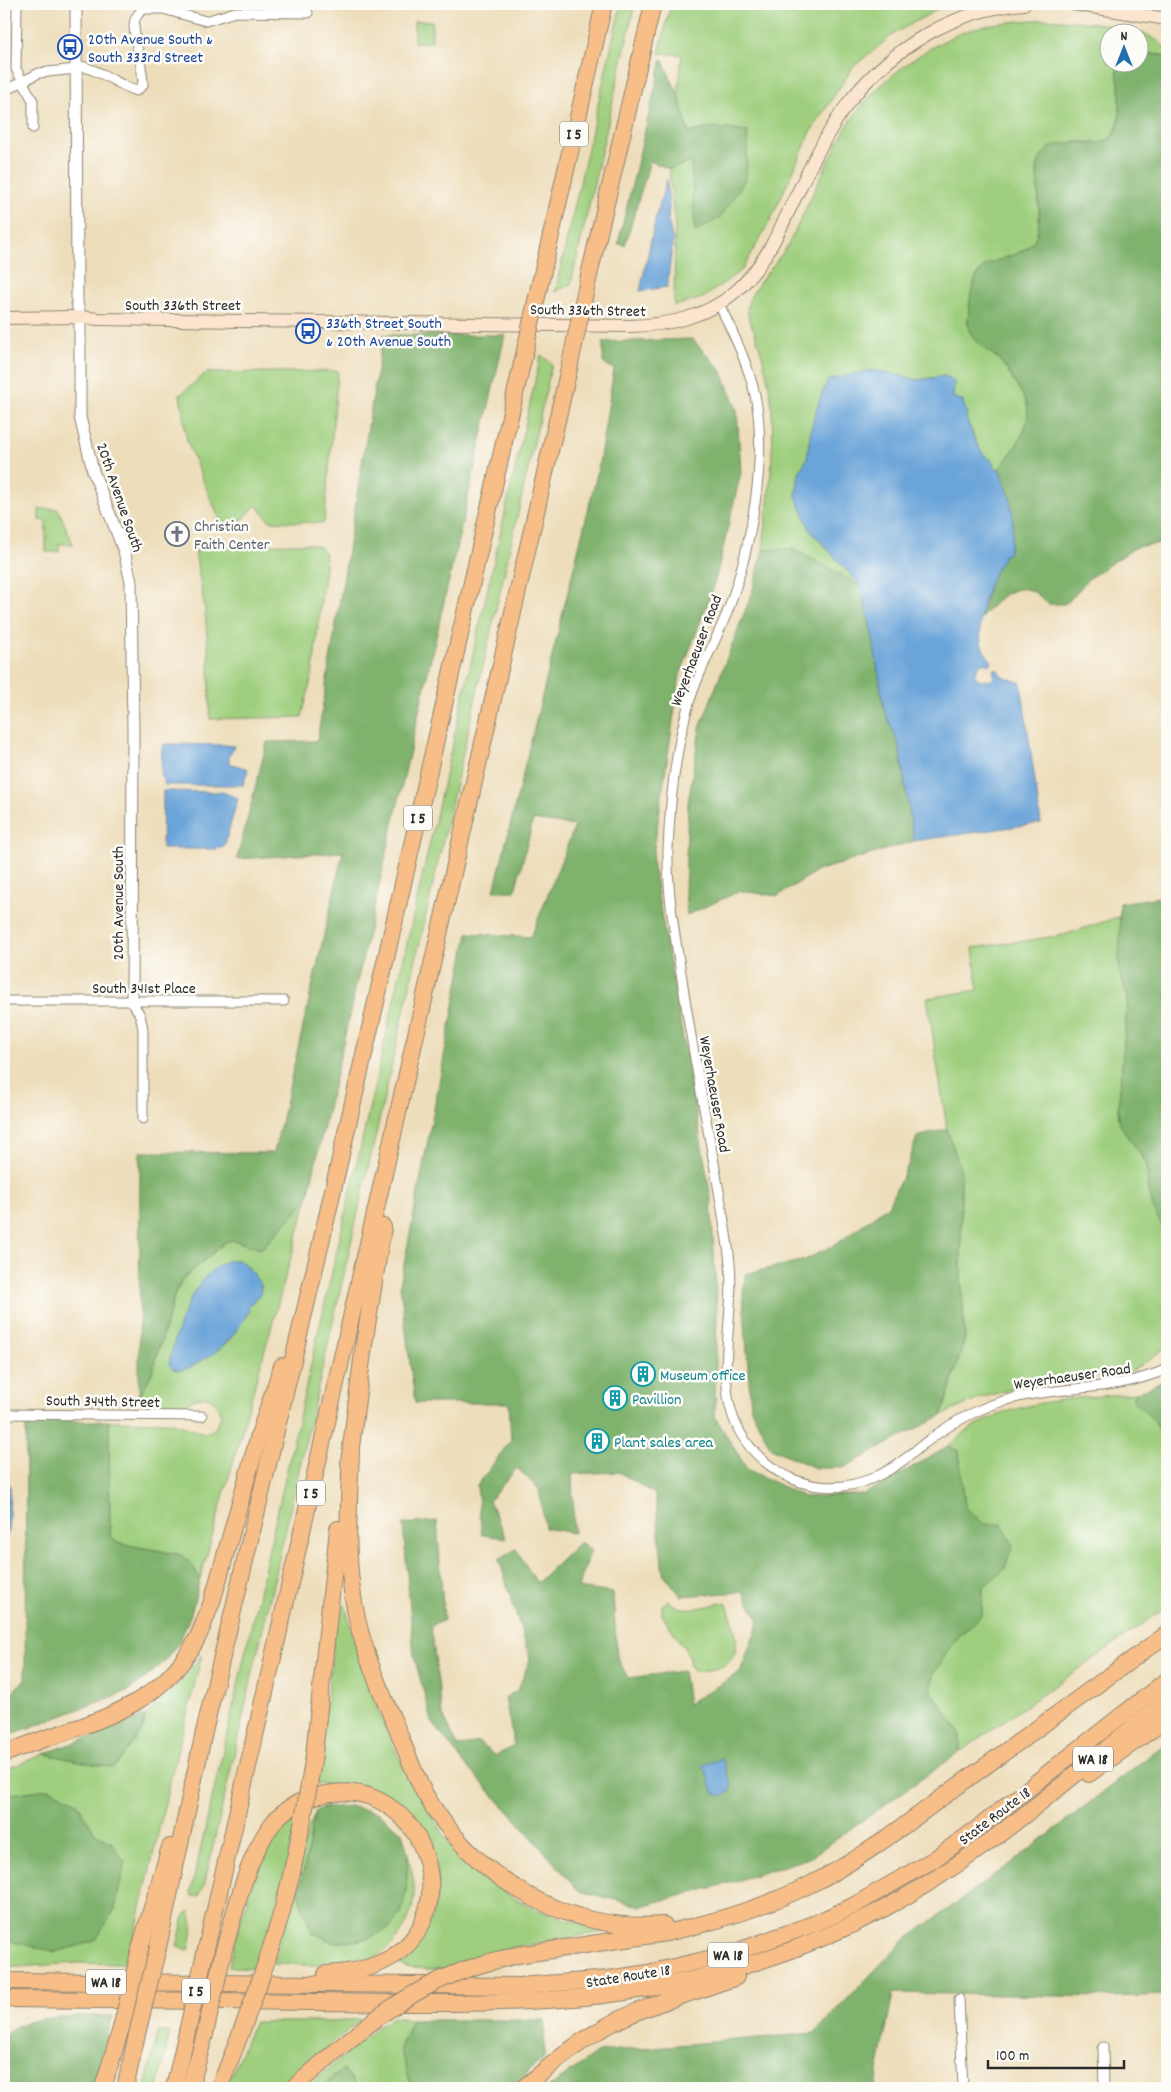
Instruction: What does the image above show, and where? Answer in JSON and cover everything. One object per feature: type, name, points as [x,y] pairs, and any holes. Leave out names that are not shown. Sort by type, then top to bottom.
[{"type":"highway","name":"I 5","points":[[125,2088],[158,1947],[204,1732],[319,1251],[604,4]]},
{"type":"highway","name":"I 5","points":[[174,2088],[407,1080],[652,4]]},
{"type":"highway","points":[[219,2088],[246,2020],[275,1937],[298,1844],[314,1755],[339,1519],[351,1452],[364,1344],[407,1080]]},
{"type":"highway","points":[[4,1754],[127,1709],[167,1679],[195,1643],[212,1602],[259,1435],[319,1251]]},
{"type":"highway","points":[[351,1452],[347,1532],[348,1561],[354,1604],[362,1640],[376,1682],[424,1792],[451,1832],[470,1854],[505,1882],[542,1903],[565,1912],[600,1922],[656,1926],[721,1920]]},
{"type":"highway","points":[[293,2088],[362,2028],[407,1997],[462,1970],[517,1955],[666,1933],[721,1920],[786,1896],[853,1861],[1167,1634]]},
{"type":"highway","name":"State Route 18","points":[[4,1981],[548,1985],[638,1974],[730,1954],[807,1926],[853,1906],[933,1860],[978,1828],[1167,1680]]},
{"type":"highway","name":"State Route 18","points":[[4,1999],[421,2004],[565,1999],[675,1983],[746,1965],[818,1940],[887,1907],[915,1891],[970,1856],[1167,1700]]},
{"type":"highway","points":[[1020,1818],[1101,1766],[1167,1719]]},
{"type":"highway","points":[[103,2088],[121,2028],[141,1946],[204,1732]]},
{"type":"highway","points":[[190,2088],[205,2034],[224,1949],[254,1855],[274,1821],[297,1804],[309,1798],[333,1792],[362,1795],[388,1806],[411,1826],[420,1839],[430,1868],[431,1887],[424,1918],[410,1940],[388,1959],[378,1964],[348,1972],[249,1977],[208,1982]]},
{"type":"highway","points":[[524,2088],[582,2041],[620,2020],[653,2006],[769,1966],[818,1940]]},
{"type":"highway","points":[[4,2009],[110,2000]]},
{"type":"main road","name":"South 336th Street","points":[[4,318],[63,319],[80,317],[98,319],[630,326],[654,326],[687,319],[704,313],[736,292],[764,259],[832,128],[847,105],[865,83],[899,52],[935,30],[963,17],[986,10],[1024,4]]},
{"type":"main road","points":[[1073,4],[1167,19]]},
{"type":"street","points":[[17,4],[16,69],[33,102],[33,128]]},
{"type":"street","name":"20th Avenue South","points":[[76,4],[77,302],[80,317],[80,418],[93,471],[124,551],[131,582],[133,722],[132,1002]]},
{"type":"street","points":[[4,92],[39,73],[76,67],[92,68],[123,86],[136,91],[143,85],[142,67],[134,25],[137,15],[143,9],[163,9],[206,21],[235,12],[308,13]]},
{"type":"street","name":"Weyerhaeuser Road","points":[[719,304],[744,360],[755,398],[758,425],[754,513],[743,562],[729,607],[694,688],[684,719],[675,766],[670,808],[667,884],[730,1259],[726,1377],[732,1416],[752,1452],[793,1481],[822,1486],[847,1486],[874,1478],[904,1462],[923,1445],[957,1422],[984,1408],[1014,1397],[1043,1392],[1112,1386],[1136,1381],[1167,1369]]},
{"type":"street","name":"South 341st Place","points":[[4,1001],[284,1001]]},
{"type":"street","points":[[132,1002],[140,1015],[143,1029],[143,1119]]},
{"type":"street","name":"South 344th Street","points":[[4,1414],[202,1416]]},
{"type":"street","points":[[959,1999],[963,2088]]},
{"type":"street","points":[[1103,2047],[1104,2088]]},
{"type":"green space","points":[[621,4],[635,4],[571,284],[555,292]]},
{"type":"green space","points":[[671,4],[947,4],[895,33],[853,67],[812,130],[770,221],[742,270],[703,298],[674,306],[675,228],[669,169],[691,162],[696,231],[748,132],[714,127],[689,133],[678,94],[682,55],[659,53]]},
{"type":"green space","points":[[1046,19],[1098,23],[1098,72],[1117,72],[1120,99],[1119,121],[1110,138],[1102,142],[1071,143],[1037,168],[1039,216],[1038,229],[1034,239],[1028,247],[1020,252],[986,266],[974,283],[968,323],[971,334],[978,343],[1002,363],[1027,404],[1027,422],[1024,431],[999,469],[992,465],[982,454],[965,417],[954,400],[951,383],[944,376],[919,380],[871,370],[811,428],[807,458],[799,473],[810,530],[861,586],[793,549],[763,550],[771,471],[772,412],[766,370],[748,316],[748,305],[759,283],[789,243],[848,125],[871,95],[902,67],[937,44],[972,29],[1009,22]]},
{"type":"green space","points":[[414,21],[432,21],[432,42],[414,42]]},
{"type":"green space","points":[[1148,36],[1162,45],[1167,56],[1148,53]]},
{"type":"green space","points":[[1148,53],[1167,56],[1167,542],[1136,547],[1089,578],[1069,601],[1064,604],[1049,604],[1034,592],[1018,589],[1004,595],[981,618],[991,577],[1005,553],[1011,498],[999,469],[1020,439],[1027,422],[1028,413],[1025,399],[1004,366],[982,347],[971,334],[968,323],[972,289],[980,271],[986,266],[1020,252],[1028,247],[1034,239],[1038,229],[1039,215],[1037,168],[1042,155],[1050,147],[1060,144],[1094,143],[1112,137],[1119,123],[1120,94],[1117,72],[1148,72]]},
{"type":"green space","points":[[662,59],[678,94],[689,133],[714,127],[748,132],[746,178],[721,217],[695,232],[691,162],[669,169],[650,161],[625,245],[618,244]]},
{"type":"green space","points":[[383,335],[505,335],[307,1201],[261,1249],[233,1240],[225,1242],[183,1279],[175,1293],[152,1373],[139,1397],[140,1152],[274,1153],[343,852],[237,859],[267,742],[317,741]]},
{"type":"green space","points":[[692,339],[721,370],[737,410],[741,472],[714,586],[680,675],[652,861],[711,1198],[717,1309],[715,1417],[747,1469],[804,1497],[864,1494],[948,1447],[959,1451],[965,1507],[984,1524],[1002,1524],[1013,1545],[1004,1570],[983,1587],[982,1613],[974,1624],[959,1635],[933,1674],[931,1690],[960,1734],[960,1752],[809,1858],[730,1883],[641,1906],[579,1891],[467,1767],[432,1722],[414,1656],[403,1524],[437,1521],[444,1620],[431,1626],[442,1713],[458,1747],[478,1742],[495,1756],[514,1746],[505,1698],[518,1690],[530,1659],[499,1559],[516,1549],[537,1583],[580,1542],[591,1550],[578,1588],[613,1593],[617,1657],[628,1678],[683,1671],[688,1704],[740,1672],[759,1621],[743,1592],[681,1596],[663,1573],[655,1494],[619,1472],[572,1474],[574,1533],[545,1528],[539,1489],[517,1468],[489,1501],[506,1538],[482,1535],[477,1486],[511,1440],[509,1403],[415,1403],[400,1285],[468,933],[531,937],[575,826],[533,820],[515,891],[494,891],[598,470],[614,369],[603,363],[603,342]]},
{"type":"green space","points":[[541,355],[552,364],[204,1886],[199,1896],[193,1896],[191,1891]]},
{"type":"green space","points":[[338,371],[324,523],[270,521],[256,505],[240,523],[221,523],[187,442],[180,395],[206,373]]},
{"type":"green space","points":[[39,509],[58,509],[73,544],[59,544],[59,552],[46,552],[46,521],[39,520]]},
{"type":"green space","points":[[310,544],[322,548],[326,558],[313,671],[302,717],[210,719],[209,658],[205,611],[195,551],[213,545]]},
{"type":"green space","points":[[793,549],[861,586],[873,638],[884,709],[899,745],[914,841],[817,871],[778,896],[740,891],[687,915],[685,891],[688,803],[700,728],[752,593],[763,550]]},
{"type":"green space","points":[[1167,896],[1167,1232],[1156,1216],[1148,1191],[1147,1164],[1120,1125],[1118,1110],[1128,998],[1119,971],[1120,903]]},
{"type":"green space","points":[[1121,916],[1119,971],[1128,998],[1118,1110],[1120,1124],[1147,1164],[1148,1191],[1156,1216],[1167,1232],[1167,1347],[1130,1372],[1034,1383],[981,1398],[942,1415],[965,1338],[961,1275],[961,1171],[947,1129],[927,998],[978,990],[973,948],[1064,935]]},
{"type":"green space","points":[[947,1129],[961,1171],[961,1275],[965,1338],[942,1415],[843,1468],[815,1468],[771,1448],[751,1409],[743,1295],[745,1274],[805,1260],[838,1243],[888,1206],[908,1165],[917,1137]]},
{"type":"green space","points":[[307,1201],[200,1579],[192,1565],[182,1555],[117,1543],[110,1535],[109,1421],[169,1422],[204,1433],[214,1430],[221,1416],[216,1404],[207,1397],[195,1399],[182,1406],[163,1407],[139,1397],[152,1373],[175,1293],[183,1279],[225,1242],[233,1240],[261,1249]],"holes":[[[222,1263],[247,1266],[261,1285],[260,1294],[248,1306],[249,1312],[228,1342],[195,1290]]]},
{"type":"green space","points":[[1167,1380],[1167,1440],[1153,1420],[1133,1400],[1136,1393]]},
{"type":"green space","points":[[1136,1393],[1133,1400],[1153,1420],[1167,1440],[1167,1607],[960,1752],[960,1734],[931,1690],[933,1674],[959,1635],[974,1624],[982,1613],[983,1587],[1004,1570],[984,1524],[965,1507],[959,1451],[948,1447],[968,1430],[1007,1412],[1049,1402]]},
{"type":"green space","points":[[26,1421],[109,1421],[110,1535],[117,1543],[182,1555],[192,1565],[200,1579],[191,1614],[179,1642],[164,1662],[147,1677],[128,1691],[4,1737],[4,1699],[25,1680]]},
{"type":"green space","points":[[668,1600],[674,1605],[688,1608],[704,1607],[726,1602],[736,1640],[736,1650],[732,1659],[724,1665],[711,1670],[694,1671],[689,1664],[690,1657],[662,1615],[662,1606]]},
{"type":"green space","points":[[343,1604],[346,1608],[370,1690],[392,1744],[419,1794],[452,1846],[486,1879],[518,1901],[554,1915],[603,1930],[601,1932],[505,1949],[444,1969],[405,1967],[399,1964],[427,1927],[437,1898],[436,1867],[426,1836],[407,1811],[385,1797],[357,1788],[316,1784],[338,1607]]},
{"type":"green space","points":[[202,1655],[170,1781],[128,1964],[75,1963],[4,1968],[4,1929],[13,1942],[112,1843],[95,1833],[76,1801],[49,1789],[4,1795],[4,1770],[44,1754],[114,1768],[143,1729],[145,1716],[168,1695]]},
{"type":"green space","points":[[145,1716],[143,1729],[114,1768],[44,1754]]},
{"type":"green space","points":[[1167,1742],[1167,1995],[1112,1997],[893,1993],[875,2088],[548,2088],[598,2052],[815,2033],[901,1943],[1020,1857]]},
{"type":"green space","points":[[49,1789],[76,1801],[95,1833],[112,1843],[125,1862],[115,1909],[95,1941],[56,1952],[13,1942],[4,1929],[4,1795]]},
{"type":"green space","points":[[349,1806],[378,1813],[402,1832],[408,1854],[406,1893],[401,1913],[390,1928],[367,1939],[335,1943],[312,1932],[299,1896],[315,1812],[323,1808]]},
{"type":"green space","points":[[315,1812],[299,1896],[312,1932],[335,1943],[367,1939],[406,1893],[408,1854],[414,1885],[412,1908],[397,1939],[389,1948],[369,1960],[359,1963],[335,1965],[273,1964],[309,1827]]},
{"type":"green space","points":[[298,1815],[284,1876],[258,1968],[229,1967],[252,1885],[271,1847],[283,1830]]},
{"type":"green space","points":[[189,1911],[191,1915],[192,1936],[189,1950],[177,1947],[184,1917]]},
{"type":"green space","points":[[71,2016],[113,2016],[93,2088],[4,2088],[3,2042],[10,2030],[37,2020]]},
{"type":"green space","points":[[393,2017],[412,2020],[400,2048],[412,2088],[360,2088],[343,2069],[321,2088],[306,2088],[374,2030]]},
{"type":"green space","points":[[361,2019],[280,2088],[226,2088],[254,2022],[313,2022]]},
{"type":"green space","points":[[412,2020],[545,2020],[544,2058],[509,2088],[412,2088],[400,2048]]},
{"type":"green space","points":[[158,2032],[170,2032],[158,2088],[145,2088]]},
{"type":"green space","points":[[343,2069],[360,2088],[321,2088]]},
{"type":"water","points":[[667,179],[668,220],[673,240],[667,287],[640,291],[656,216]]},
{"type":"water","points":[[871,370],[919,380],[944,376],[950,378],[954,382],[953,398],[962,400],[967,413],[966,418],[979,448],[987,458],[992,460],[994,467],[999,469],[1004,480],[1012,510],[1013,531],[1008,554],[1005,554],[989,584],[982,606],[980,629],[982,644],[992,662],[987,665],[981,663],[974,674],[978,679],[990,681],[994,677],[993,670],[996,668],[1002,676],[1021,683],[1041,823],[914,841],[899,745],[884,709],[873,638],[861,586],[810,530],[796,496],[799,473],[807,458],[811,428],[828,380]]},
{"type":"water","points":[[165,744],[234,746],[229,757],[229,763],[248,769],[243,785],[165,785],[161,774],[162,746]]},
{"type":"water","points":[[163,791],[222,792],[238,798],[224,847],[216,849],[162,849]]},
{"type":"water","points":[[229,1260],[238,1260],[247,1266],[261,1285],[260,1295],[248,1306],[249,1311],[233,1334],[216,1352],[190,1367],[180,1370],[173,1369],[169,1364],[176,1334],[195,1290],[216,1268]]},
{"type":"water","points":[[4,1484],[10,1487],[8,1531],[4,1542]]},
{"type":"water","points":[[722,1759],[731,1784],[731,1791],[722,1796],[714,1793],[703,1765]]},
{"type":"place","name":"20th Avenue South & South 333rd Street","points":[[70,47]]},
{"type":"place","name":"336th Street South & 20th Avenue South","points":[[308,331]]},
{"type":"place","name":"Christian Faith Center","points":[[177,534]]},
{"type":"place","name":"Museum office","points":[[643,1374]]},
{"type":"place","name":"Pavillion","points":[[615,1398]]},
{"type":"place","name":"Plant sales area","points":[[597,1441]]}]
